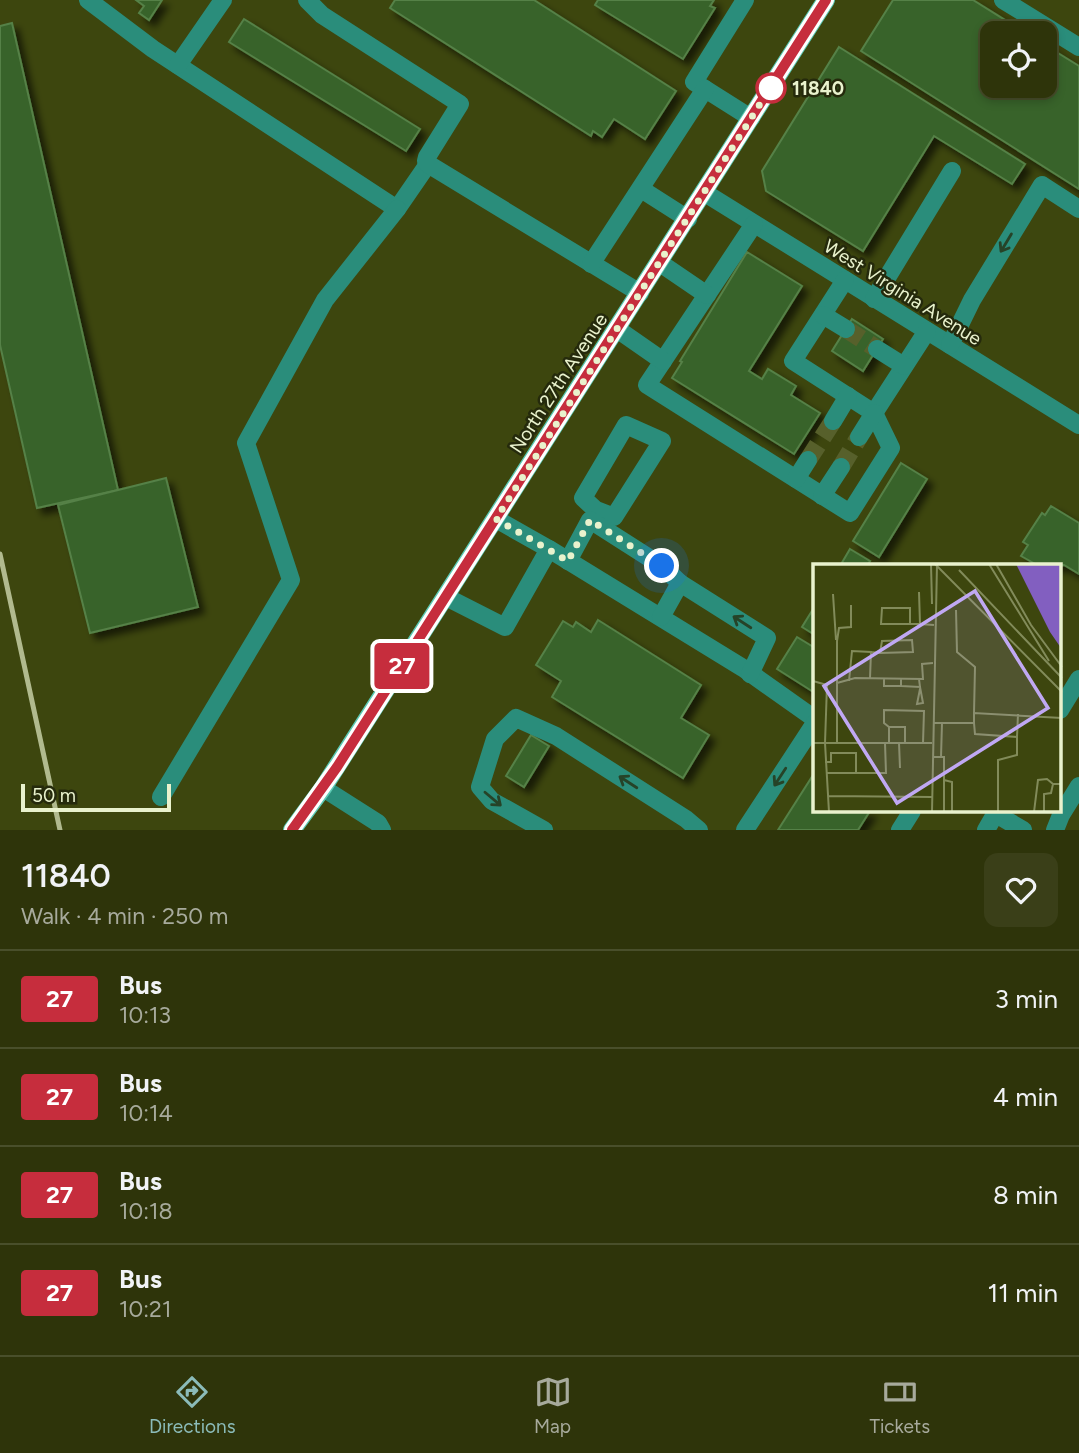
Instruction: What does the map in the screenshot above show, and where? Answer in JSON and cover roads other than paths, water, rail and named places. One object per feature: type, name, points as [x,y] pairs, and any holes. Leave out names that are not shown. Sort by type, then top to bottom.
[{"type":"main road","name":"North 27th Avenue","points":[[292,830],[323,788],[446,597],[826,0]]},
{"type":"main road","name":"North 27th Avenue","points":[[301,830],[323,788]]},
{"type":"street","points":[[88,0],[178,65],[397,209]]},
{"type":"street","points":[[178,65],[223,0]]},
{"type":"street","points":[[161,797],[291,580],[246,443],[325,300],[397,209],[428,164],[427,157],[460,104],[322,15],[307,0]]},
{"type":"street","points":[[745,0],[694,82],[751,118]]},
{"type":"street","points":[[1003,0],[1079,47]]},
{"type":"street","points":[[591,264],[705,89]]},
{"type":"street","points":[[428,164],[640,293]]},
{"type":"street","points":[[874,299],[951,171]]},
{"type":"street","points":[[950,345],[979,288],[1042,185],[1079,209]]},
{"type":"street","points":[[641,189],[688,219]]},
{"type":"street","name":"West Virginia Avenue","points":[[705,193],[1079,425]]},
{"type":"street","points":[[754,224],[647,385],[850,513],[891,449],[874,413],[793,361],[845,280]]},
{"type":"street","points":[[660,263],[707,295]]},
{"type":"street","points":[[823,315],[846,329]]},
{"type":"street","points":[[617,329],[663,361]]},
{"type":"street","points":[[859,437],[927,331]]},
{"type":"street","points":[[877,349],[904,366]]},
{"type":"street","points":[[833,421],[848,396]]},
{"type":"street","points":[[593,515],[614,517],[662,441],[626,425],[583,498],[593,515],[662,566],[680,583],[767,638],[750,674]]},
{"type":"street","points":[[796,479],[808,460]]},
{"type":"street","points":[[822,496],[841,467]]},
{"type":"street","points":[[568,561],[593,515]]},
{"type":"street","points":[[496,519],[661,617],[750,674],[813,720]]},
{"type":"street","points":[[446,597],[505,627],[549,549]]},
{"type":"street","points":[[661,617],[680,583]]},
{"type":"street","points":[[1062,707],[1079,679]]},
{"type":"street","points":[[544,830],[492,801],[480,787],[495,739],[516,718],[556,736],[687,826]]},
{"type":"street","points":[[745,830],[813,724]]},
{"type":"street","points":[[1055,830],[1079,786]]},
{"type":"street","points":[[323,788],[378,823],[382,830]]},
{"type":"street","points":[[900,830],[911,813]]},
{"type":"street","points":[[986,830],[996,813]]},
{"type":"street","points":[[998,813],[1023,830]]},
{"type":"tunnel","points":[[846,329],[877,349]]},
{"type":"tunnel","points":[[808,460],[833,421]]},
{"type":"tunnel","points":[[841,467],[859,437]]},
{"type":"railway","points":[[0,554],[60,830]]},
{"type":"place","name":"11840","points":[[771,88]]}]
